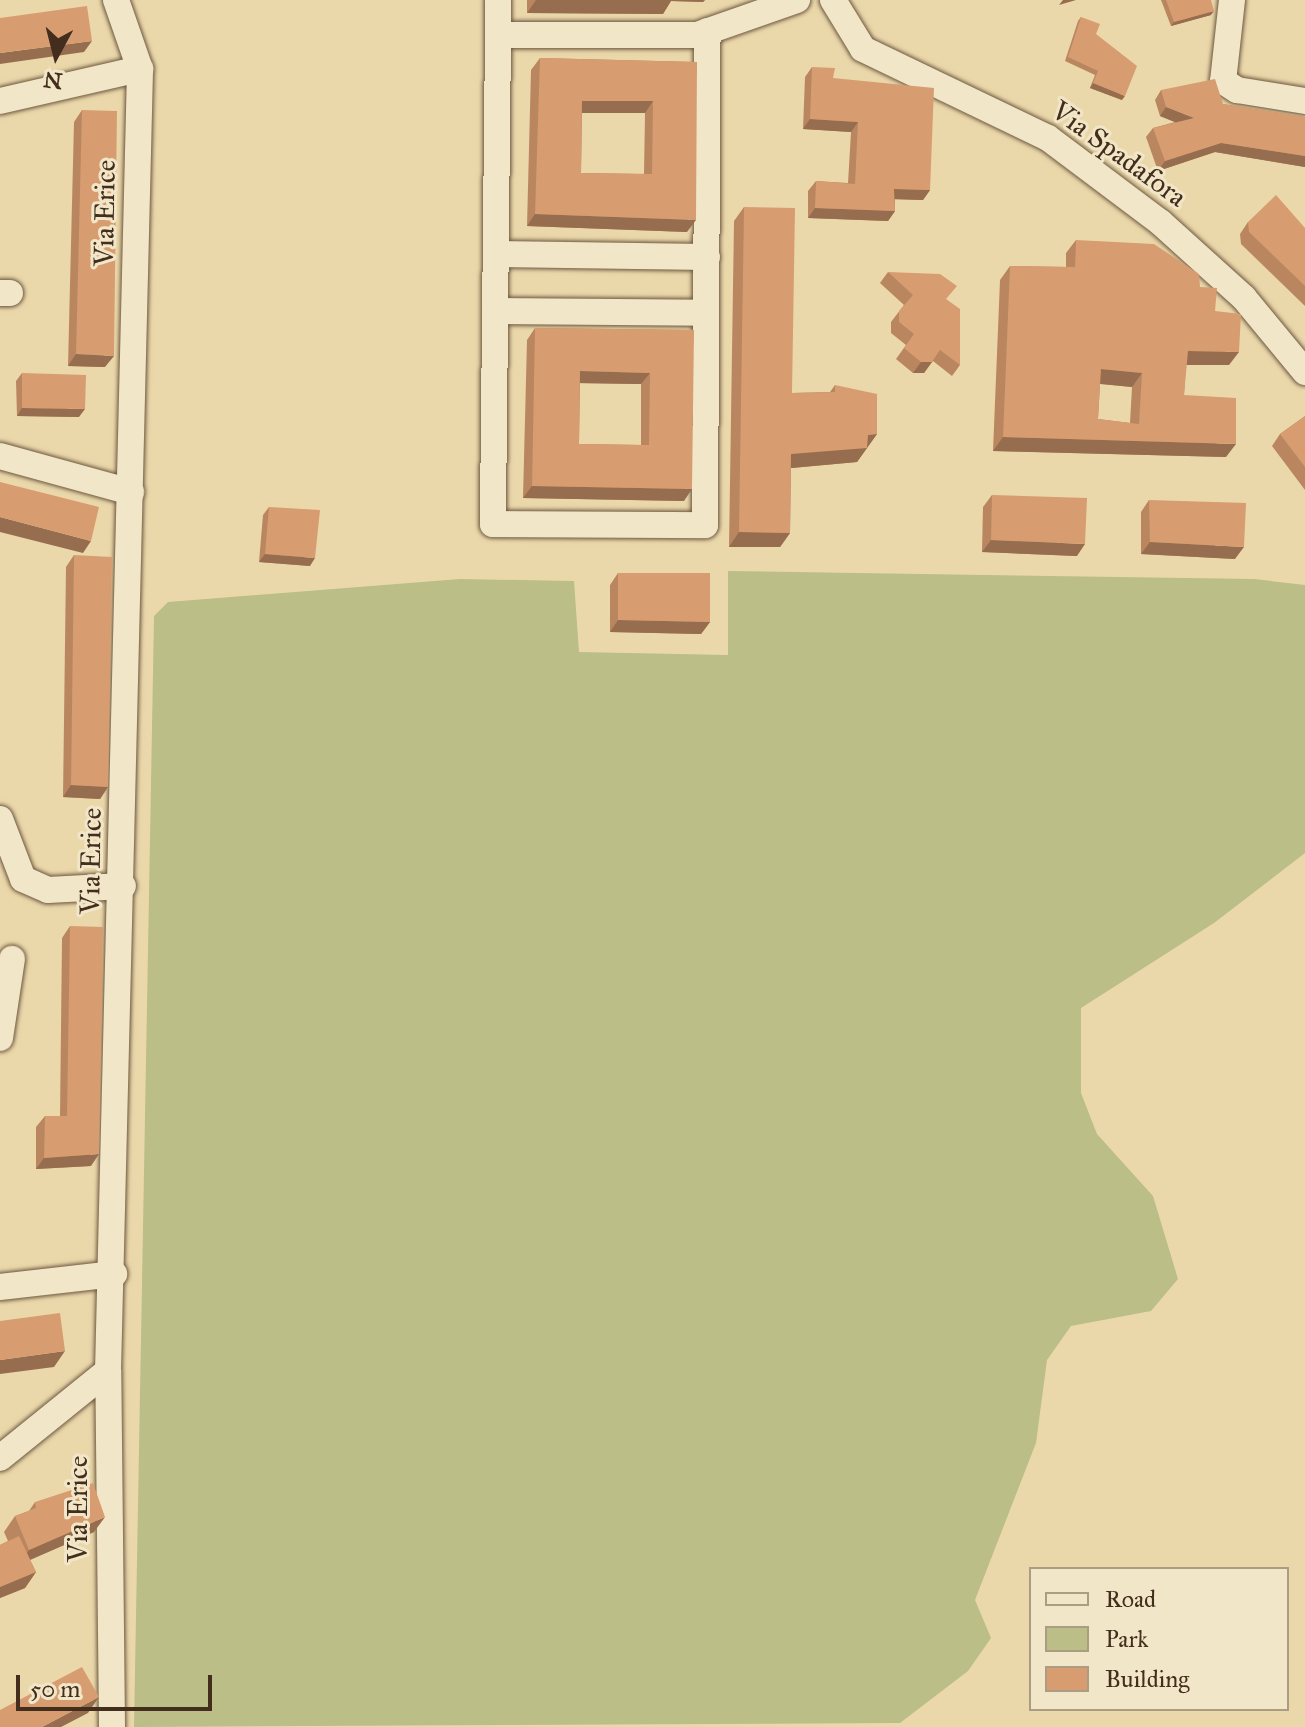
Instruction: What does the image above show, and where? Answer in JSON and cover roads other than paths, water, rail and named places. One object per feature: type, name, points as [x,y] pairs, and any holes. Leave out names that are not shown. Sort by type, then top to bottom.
[{"type":"street","name":"Via Erice","points":[[112,1727],[108,1371],[114,1274],[140,69],[116,0]]},
{"type":"street","points":[[498,0],[493,524],[705,525],[708,31]]},
{"type":"street","points":[[498,35],[708,31],[797,0]]},
{"type":"street","name":"Via Spadafora","points":[[833,0],[863,49],[1048,138],[1160,222],[1244,298],[1305,372]]},
{"type":"street","points":[[1232,0],[1223,81],[1237,90],[1305,101]]},
{"type":"street","points":[[0,101],[140,69]]},
{"type":"street","points":[[496,254],[707,257]]},
{"type":"street","points":[[495,311],[706,313]]},
{"type":"street","points":[[0,456],[131,492]]},
{"type":"street","points":[[0,819],[23,879],[48,890],[123,886]]},
{"type":"street","points":[[0,1038],[12,959]]},
{"type":"street","points":[[0,1287],[114,1274]]},
{"type":"street","points":[[0,1458],[108,1371]]}]
